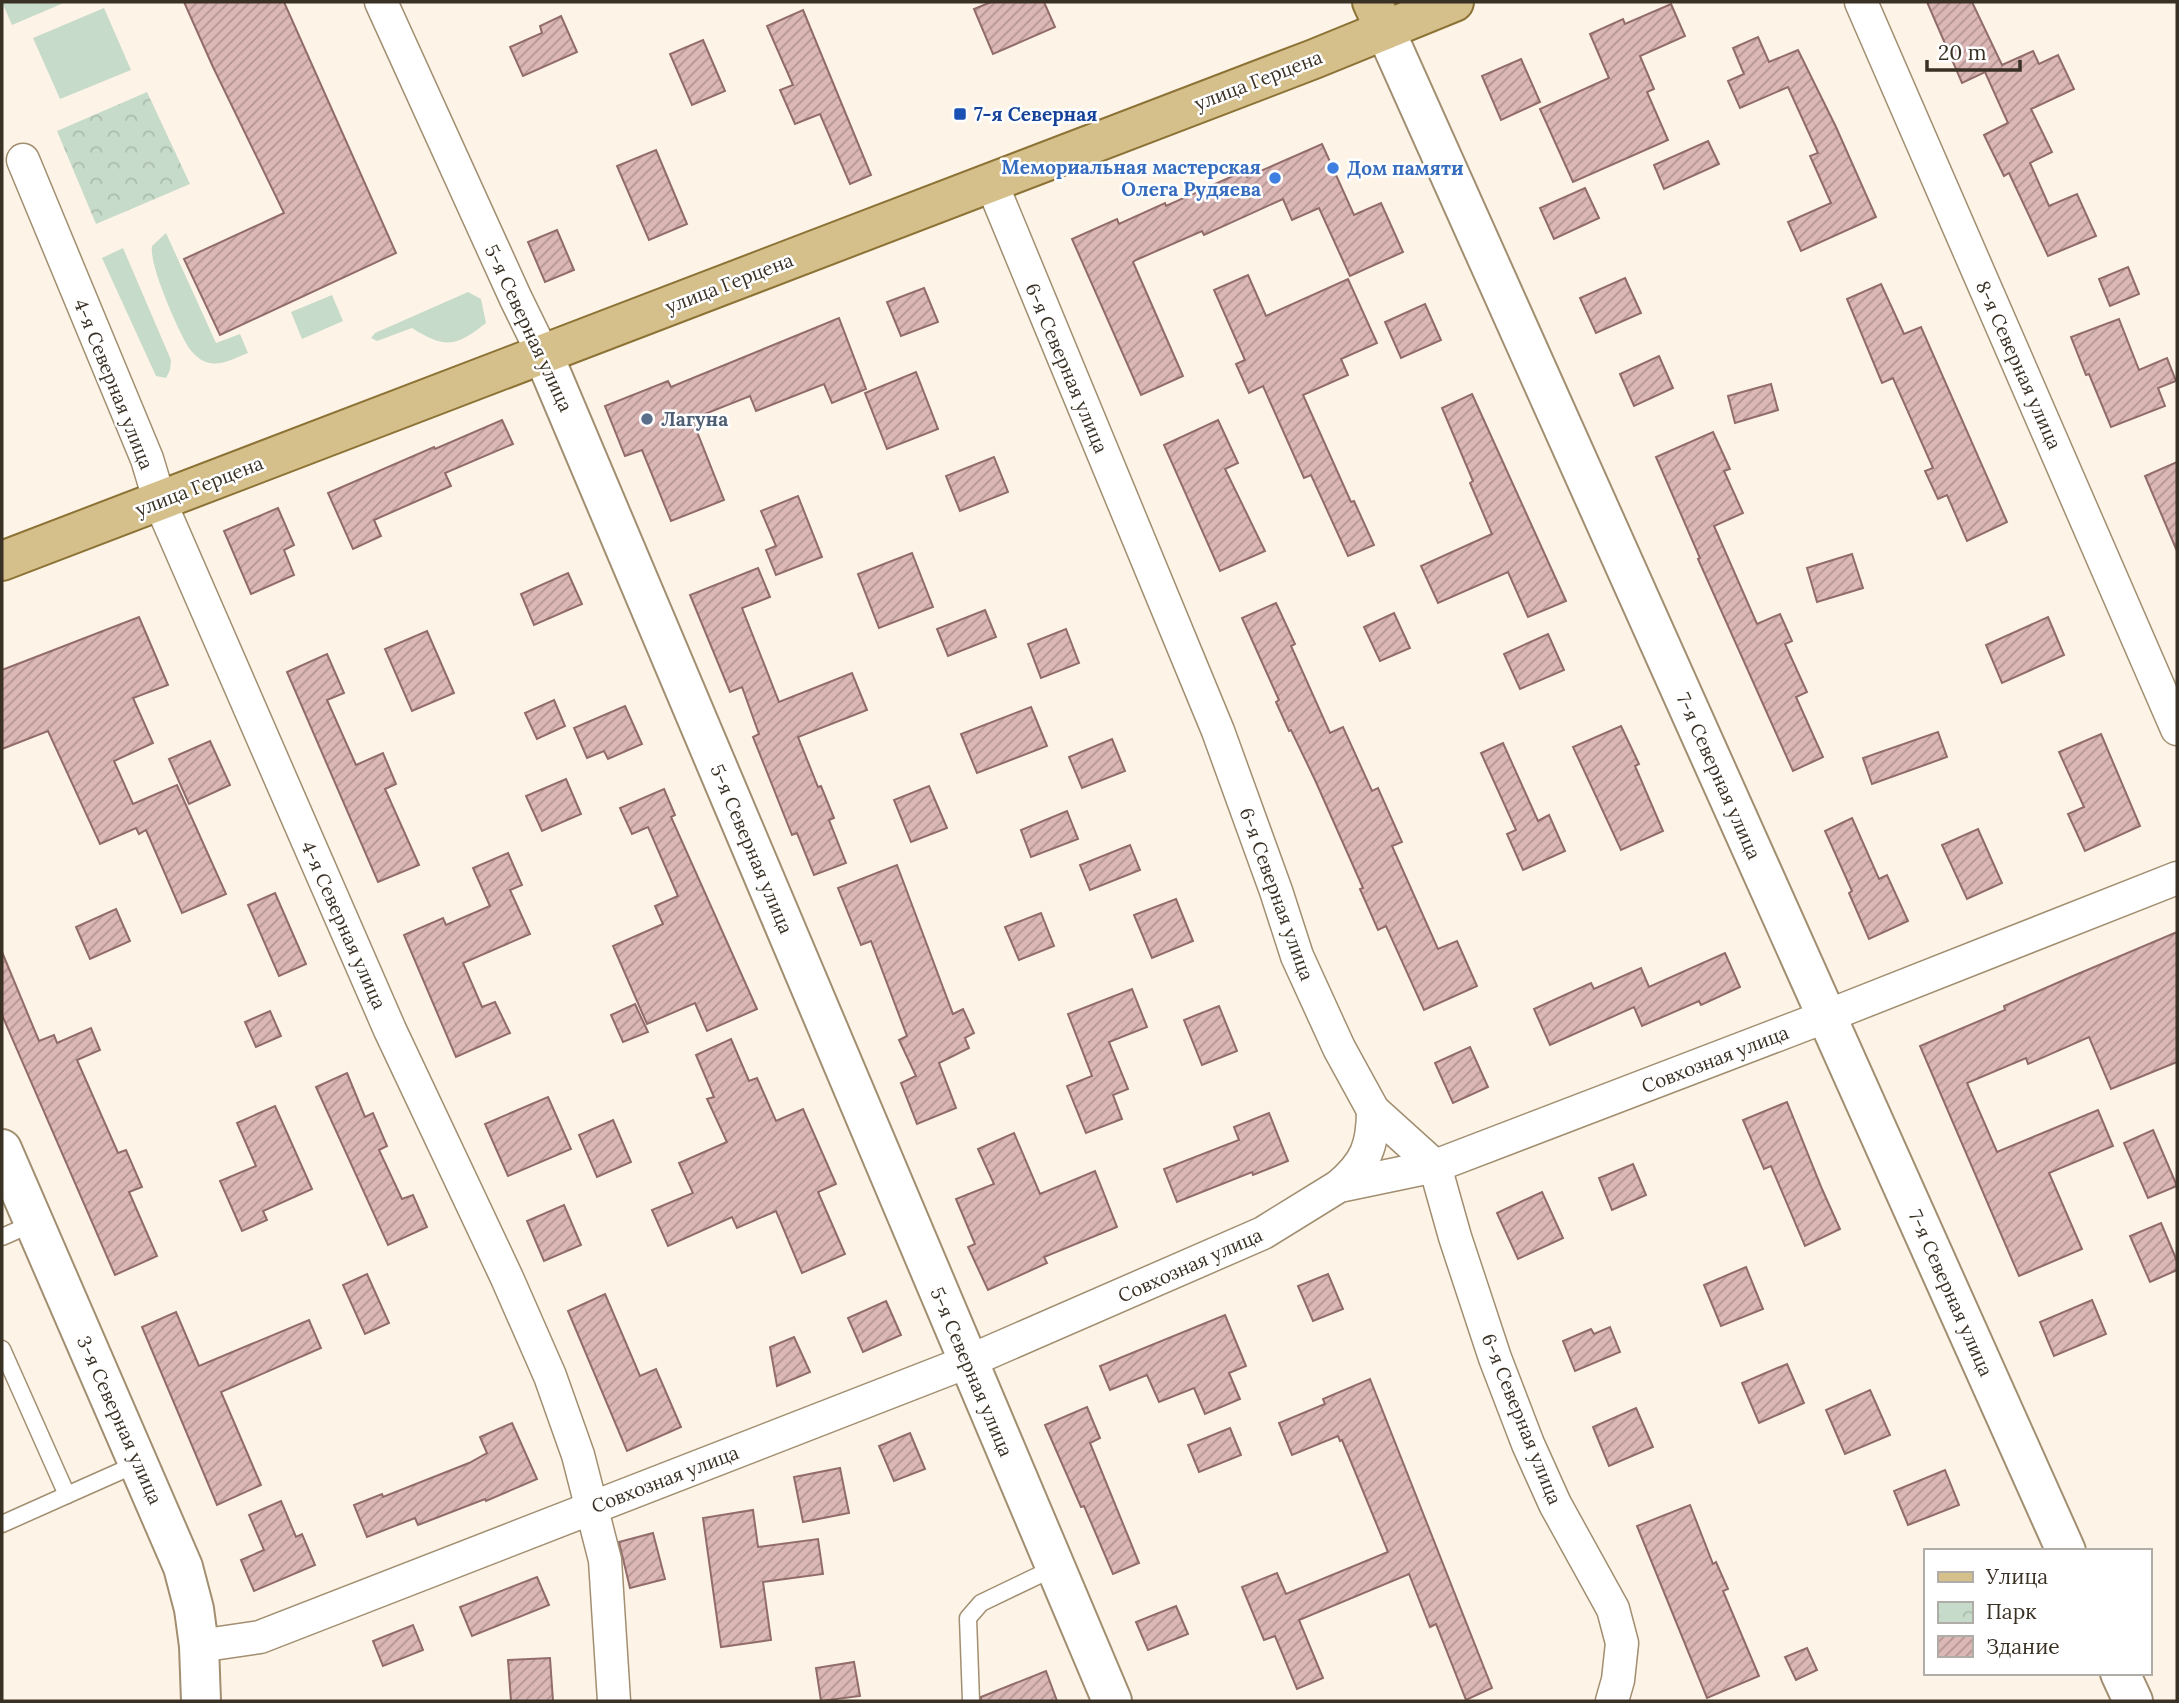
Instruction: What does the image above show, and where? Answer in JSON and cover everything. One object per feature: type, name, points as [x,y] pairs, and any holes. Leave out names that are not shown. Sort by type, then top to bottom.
[{"type":"main road","name":"улица Герцена","points":[[2,561],[991,182],[1378,16],[1454,2]]},
{"type":"main road","name":"7-я Северная улица","points":[[1378,16],[2065,1549]]},
{"type":"main road","name":"5-я Северная улица","points":[[543,354],[1112,1701]]},
{"type":"main road","name":"3-я Северная улица","points":[[2,1149],[18,1230],[139,1463],[183,1567],[194,1609],[199,1646],[201,1701]]},
{"type":"main road","points":[[2121,1675],[2133,1701]]},
{"type":"street","name":"5-я Северная улица","points":[[381,2],[543,354]]},
{"type":"street","name":"8-я Северная улица","points":[[1861,2],[2177,729]]},
{"type":"street","name":"4-я Северная улица","points":[[23,160],[147,459],[160,502],[390,1030],[550,1376],[578,1455],[605,1560],[614,1701]]},
{"type":"street","name":"6-я Северная улица","points":[[991,182],[1218,731],[1297,956],[1339,1048],[1373,1110],[1435,1166],[1495,1358],[1528,1444],[1555,1504],[1613,1609],[1622,1643],[1618,1680],[1612,1701]]},
{"type":"street","name":"Совхозная улица","points":[[199,1646],[260,1637],[967,1362],[1264,1233],[1339,1186],[1435,1166],[2177,878]]},
{"type":"street","points":[[1339,1186],[1356,1172],[1368,1153],[1373,1132],[1373,1110]]},
{"type":"lane","points":[[2,1349],[67,1495]]},
{"type":"lane","points":[[2,1524],[139,1463]]},
{"type":"lane","points":[[971,1701],[968,1618],[981,1603],[1056,1567]]},
{"type":"green space","points":[[2,2],[66,2],[12,25]]},
{"type":"green space","points":[[104,8],[131,70],[60,99],[33,38]]},
{"type":"green space","points":[[147,92],[190,184],[96,224],[57,131]]},
{"type":"green space","points":[[166,233],[216,343],[240,334],[248,353],[227,361],[211,363],[200,359],[188,346],[164,295],[152,255],[152,246]]},
{"type":"green space","points":[[123,248],[171,360],[166,378],[156,376],[102,258]]},
{"type":"green space","points":[[468,292],[481,299],[486,323],[458,341],[442,342],[412,328],[377,341],[371,338],[375,333]]},
{"type":"green space","points":[[332,295],[343,321],[302,339],[291,312]]},
{"type":"building","points":[[184,2],[284,2],[396,253],[220,335],[184,259],[284,213]]},
{"type":"building","points":[[991,2],[1044,2],[1055,27],[993,54],[974,9]]},
{"type":"building","points":[[1927,2],[1972,2],[2002,65],[2033,51],[2039,64],[2058,55],[2074,89],[2031,109],[2052,152],[2030,163],[2049,206],[2077,194],[2096,236],[2048,256],[2009,173],[2004,176],[1984,135],[2008,123],[1985,72],[1962,83]]},
{"type":"building","points":[[1671,4],[1685,36],[1640,56],[1654,89],[1647,92],[1668,140],[1573,182],[1540,109],[1609,78],[1590,34],[1623,19],[1625,24]]},
{"type":"building","points":[[803,10],[871,175],[850,184],[820,114],[795,124],[780,90],[793,85],[767,26]]},
{"type":"building","points":[[561,16],[577,52],[523,76],[510,47],[542,33],[540,26]]},
{"type":"building","points":[[1758,37],[1769,62],[1798,50],[1876,217],[1801,251],[1788,222],[1831,203],[1810,156],[1818,153],[1788,87],[1740,108],[1728,81],[1744,74],[1733,48]]},
{"type":"building","points":[[703,40],[725,91],[692,105],[670,54]]},
{"type":"building","points":[[1521,59],[1540,102],[1501,120],[1482,76]]},
{"type":"building","points":[[1708,141],[1719,164],[1664,189],[1654,165]]},
{"type":"building","points":[[1322,144],[1354,215],[1381,203],[1403,252],[1350,276],[1319,208],[1292,220],[1283,199],[1204,235],[1202,231],[1136,260],[1133,262],[1183,376],[1141,395],[1072,239],[1117,219],[1119,224],[1165,203],[1166,206],[1244,171],[1247,177]]},
{"type":"building","points":[[656,150],[687,224],[649,240],[617,166]]},
{"type":"building","points":[[1585,188],[1599,218],[1554,239],[1540,208]]},
{"type":"building","points":[[557,230],[574,270],[545,282],[528,242]]},
{"type":"building","points":[[2128,267],[2139,294],[2110,306],[2099,279]]},
{"type":"building","points":[[1248,275],[1266,316],[1348,279],[1377,343],[1341,359],[1348,375],[1303,395],[1351,502],[1354,501],[1374,545],[1348,556],[1311,475],[1304,478],[1263,386],[1249,393],[1236,364],[1245,360],[1214,290]]},
{"type":"building","points":[[1625,278],[1641,313],[1596,333],[1580,298]]},
{"type":"building","points":[[1881,284],[1904,334],[1921,327],[2007,522],[1967,541],[1947,495],[1938,499],[1925,471],[1933,468],[1893,378],[1882,383],[1847,299]]},
{"type":"building","points":[[924,288],[938,322],[901,336],[887,302]]},
{"type":"building","points":[[1425,304],[1441,340],[1401,358],[1385,322]]},
{"type":"building","points":[[839,318],[866,389],[832,403],[824,384],[756,411],[750,396],[692,419],[724,500],[671,521],[642,450],[625,456],[605,406],[668,381],[671,387]]},
{"type":"building","points":[[2119,319],[2139,370],[2167,358],[2176,381],[2158,388],[2165,406],[2111,427],[2071,337]]},
{"type":"building","points":[[1659,356],[1673,388],[1634,406],[1620,374]]},
{"type":"building","points":[[916,372],[938,429],[887,449],[865,393]]},
{"type":"building","points":[[1771,384],[1778,410],[1735,423],[1728,396]]},
{"type":"building","points":[[1472,394],[1566,601],[1528,617],[1508,572],[1438,603],[1421,566],[1492,534],[1442,408]]},
{"type":"building","points":[[502,420],[513,444],[445,473],[451,486],[374,520],[381,536],[353,549],[328,493]]},
{"type":"building","points":[[1218,420],[1238,463],[1225,469],[1265,551],[1220,571],[1164,445]]},
{"type":"building","points":[[1713,432],[1730,469],[1724,471],[1743,513],[1714,526],[1757,624],[1780,614],[1792,641],[1785,644],[1807,692],[1796,697],[1823,757],[1793,771],[1698,559],[1700,558],[1656,457]]},
{"type":"building","points":[[994,457],[1008,492],[960,511],[946,476]]},
{"type":"building","points":[[2177,462],[2177,551],[2145,476]]},
{"type":"building","points":[[798,496],[822,557],[776,575],[766,550],[776,546],[761,511]]},
{"type":"building","points":[[278,508],[294,545],[284,550],[294,575],[251,594],[224,531]]},
{"type":"building","points":[[912,553],[933,607],[879,628],[858,574]]},
{"type":"building","points":[[1852,554],[1863,588],[1817,602],[1807,568]]},
{"type":"building","points":[[758,568],[770,597],[742,608],[779,702],[852,673],[867,710],[798,737],[834,818],[829,820],[846,863],[814,875],[797,833],[792,835],[753,737],[759,734],[742,687],[730,692],[690,595]]},
{"type":"building","points":[[568,573],[582,604],[534,625],[521,594]]},
{"type":"building","points":[[1276,603],[1295,644],[1291,646],[1330,733],[1343,727],[1372,791],[1378,788],[1402,842],[1392,846],[1438,949],[1457,941],[1477,986],[1424,1010],[1386,926],[1378,930],[1360,889],[1363,888],[1315,780],[1276,702],[1279,700],[1242,618]]},
{"type":"building","points":[[985,610],[996,637],[948,656],[937,629]]},
{"type":"building","points":[[1394,613],[1410,648],[1380,661],[1364,627]]},
{"type":"building","points":[[139,617],[168,685],[133,698],[153,743],[114,761],[133,804],[177,785],[226,894],[182,913],[146,830],[139,834],[136,828],[100,844],[48,731],[2,749],[2,670]]},
{"type":"building","points":[[2048,617],[2064,655],[2002,683],[1986,645]]},
{"type":"building","points":[[1066,629],[1079,663],[1041,678],[1028,644]]},
{"type":"building","points":[[427,631],[454,693],[412,711],[385,649]]},
{"type":"building","points":[[1548,634],[1564,670],[1520,689],[1504,654]]},
{"type":"building","points":[[327,654],[344,693],[327,700],[356,765],[383,753],[396,784],[385,789],[419,865],[378,882],[287,672]]},
{"type":"building","points":[[554,700],[565,726],[537,739],[525,713]]},
{"type":"building","points":[[625,706],[642,744],[608,759],[604,751],[587,758],[574,728]]},
{"type":"building","points":[[1031,707],[1047,746],[977,773],[961,734]]},
{"type":"building","points":[[1621,726],[1639,764],[1635,766],[1663,831],[1621,850],[1573,747]]},
{"type":"building","points":[[1938,732],[1947,757],[1872,784],[1863,758]]},
{"type":"building","points":[[2101,734],[2140,826],[2085,851],[2068,814],[2084,807],[2059,752]]},
{"type":"building","points":[[1112,739],[1125,771],[1082,788],[1069,757]]},
{"type":"building","points":[[210,741],[230,785],[189,804],[169,759]]},
{"type":"building","points":[[1503,743],[1538,821],[1549,815],[1565,851],[1523,870],[1507,834],[1516,830],[1481,753]]},
{"type":"building","points":[[566,779],[581,814],[542,831],[526,796]]},
{"type":"building","points":[[929,786],[947,828],[911,842],[894,800]]},
{"type":"building","points":[[664,789],[675,815],[671,817],[757,1009],[707,1031],[695,1003],[647,1024],[613,946],[663,924],[655,906],[678,896],[648,827],[632,834],[620,808]]},
{"type":"building","points":[[1067,811],[1078,839],[1031,857],[1021,830]]},
{"type":"building","points":[[1852,818],[1879,879],[1887,875],[1908,921],[1869,939],[1849,893],[1852,891],[1825,831]]},
{"type":"building","points":[[1978,829],[2002,883],[1967,899],[1942,845]]},
{"type":"building","points":[[1130,845],[1140,870],[1090,890],[1080,865]]},
{"type":"building","points":[[508,853],[522,885],[510,890],[530,934],[463,963],[482,1007],[495,1002],[510,1033],[456,1057],[404,935],[443,918],[446,925],[490,906],[473,868]]},
{"type":"building","points":[[897,865],[953,1014],[963,1009],[974,1033],[965,1038],[969,1048],[939,1063],[956,1108],[917,1124],[901,1083],[916,1076],[899,1040],[907,1036],[871,941],[861,945],[838,888]]},
{"type":"building","points":[[275,893],[306,964],[279,976],[248,905]]},
{"type":"building","points":[[1176,899],[1193,941],[1152,958],[1134,915]]},
{"type":"building","points":[[116,909],[130,941],[90,959],[76,927]]},
{"type":"building","points":[[1041,913],[1054,946],[1019,960],[1005,927]]},
{"type":"building","points":[[2177,932],[2177,1062],[2111,1089],[2089,1037],[2028,1064],[2026,1058],[1967,1083],[1997,1152],[2098,1110],[2113,1146],[2049,1173],[2082,1249],[2019,1276],[1920,1046],[2005,1010],[2004,1006]]},
{"type":"building","points":[[2,952],[39,1041],[54,1035],[57,1043],[91,1028],[100,1050],[77,1060],[118,1153],[126,1150],[142,1187],[129,1192],[157,1256],[115,1275],[2,1015]]},
{"type":"building","points":[[1725,953],[1740,987],[1701,1005],[1699,1001],[1642,1026],[1634,1007],[1550,1045],[1534,1009],[1591,983],[1594,989],[1641,968],[1649,987]]},
{"type":"building","points":[[1132,989],[1147,1027],[1109,1042],[1128,1089],[1113,1095],[1122,1119],[1086,1133],[1067,1086],[1092,1076],[1068,1014]]},
{"type":"building","points":[[635,1004],[648,1032],[623,1042],[611,1015]]},
{"type":"building","points":[[1219,1006],[1237,1051],[1202,1065],[1184,1020]]},
{"type":"building","points":[[270,1011],[281,1036],[256,1047],[245,1022]]},
{"type":"building","points":[[731,1039],[749,1081],[757,1078],[776,1121],[803,1109],[836,1184],[818,1192],[845,1254],[802,1273],[776,1211],[737,1228],[732,1217],[668,1246],[652,1210],[693,1193],[679,1163],[727,1142],[707,1099],[714,1097],[696,1055]]},
{"type":"building","points":[[1470,1047],[1488,1087],[1453,1103],[1435,1063]]},
{"type":"building","points":[[347,1073],[365,1117],[373,1113],[387,1146],[379,1150],[402,1199],[413,1195],[427,1227],[388,1245],[316,1087]]},
{"type":"building","points":[[548,1097],[571,1149],[508,1176],[485,1124]]},
{"type":"building","points":[[1787,1102],[1840,1229],[1805,1246],[1771,1166],[1764,1169],[1743,1120]]},
{"type":"building","points":[[275,1106],[312,1189],[263,1211],[267,1220],[242,1231],[220,1181],[256,1166],[237,1123]]},
{"type":"building","points":[[1269,1113],[1288,1161],[1253,1175],[1252,1172],[1177,1202],[1164,1169],[1239,1140],[1234,1127]]},
{"type":"building","points":[[613,1120],[631,1162],[597,1177],[579,1135]]},
{"type":"building","points":[[2153,1130],[2177,1186],[2148,1198],[2124,1143]]},
{"type":"building","points":[[1014,1133],[1040,1194],[1095,1171],[1117,1227],[1044,1257],[1047,1263],[988,1290],[968,1247],[975,1244],[956,1199],[994,1184],[978,1149]]},
{"type":"building","points":[[1633,1164],[1646,1195],[1612,1210],[1599,1178]]},
{"type":"building","points":[[1542,1192],[1563,1238],[1518,1259],[1497,1213]]},
{"type":"building","points":[[564,1205],[581,1245],[544,1261],[527,1221]]},
{"type":"building","points":[[2161,1223],[2177,1261],[2177,1270],[2150,1282],[2130,1236]]},
{"type":"building","points":[[1746,1267],[1763,1309],[1721,1326],[1704,1285]]},
{"type":"building","points":[[367,1274],[389,1323],[365,1334],[343,1285]]},
{"type":"building","points":[[1328,1274],[1343,1309],[1313,1321],[1298,1286]]},
{"type":"building","points":[[605,1294],[640,1376],[656,1369],[681,1427],[627,1451],[568,1311]]},
{"type":"building","points":[[2092,1300],[2106,1334],[2054,1356],[2040,1322]]},
{"type":"building","points":[[886,1301],[901,1335],[863,1352],[848,1318]]},
{"type":"building","points":[[176,1312],[199,1366],[309,1320],[321,1348],[221,1392],[261,1485],[217,1505],[142,1327]]},
{"type":"building","points":[[1225,1315],[1246,1366],[1229,1373],[1240,1399],[1205,1414],[1194,1388],[1159,1402],[1147,1375],[1110,1390],[1100,1366]]},
{"type":"building","points":[[1610,1327],[1620,1352],[1575,1371],[1563,1341],[1591,1329],[1594,1334]]},
{"type":"building","points":[[794,1337],[810,1372],[777,1386],[770,1347]]},
{"type":"building","points":[[1787,1364],[1804,1403],[1759,1423],[1742,1383]]},
{"type":"building","points":[[1370,1379],[1492,1688],[1466,1700],[1436,1624],[1430,1627],[1409,1574],[1299,1620],[1323,1678],[1297,1689],[1275,1636],[1264,1640],[1242,1587],[1277,1573],[1286,1594],[1388,1552],[1342,1440],[1340,1441],[1338,1436],[1292,1455],[1279,1423],[1325,1404],[1323,1399]]},
{"type":"building","points":[[1870,1390],[1890,1435],[1845,1454],[1826,1410]]},
{"type":"building","points":[[1087,1407],[1100,1438],[1090,1443],[1139,1563],[1113,1574],[1045,1425]]},
{"type":"building","points":[[1636,1408],[1653,1447],[1609,1466],[1593,1427]]},
{"type":"building","points":[[512,1423],[537,1479],[486,1501],[485,1499],[418,1525],[415,1518],[367,1537],[354,1505],[382,1494],[383,1497],[469,1463],[487,1453],[480,1437]]},
{"type":"building","points":[[1230,1428],[1241,1455],[1199,1472],[1188,1445]]},
{"type":"building","points":[[910,1433],[925,1469],[894,1481],[879,1446]]},
{"type":"building","points":[[840,1468],[849,1513],[803,1522],[794,1477]]},
{"type":"building","points":[[1945,1470],[1959,1505],[1908,1525],[1894,1491]]},
{"type":"building","points":[[281,1501],[296,1537],[302,1534],[315,1565],[254,1591],[241,1560],[264,1550],[249,1515]]},
{"type":"building","points":[[1690,1505],[1713,1564],[1716,1562],[1728,1589],[1723,1591],[1759,1676],[1707,1698],[1637,1526]]},
{"type":"building","points":[[753,1510],[758,1547],[818,1539],[823,1574],[763,1582],[771,1640],[721,1647],[703,1518]]},
{"type":"building","points":[[653,1533],[665,1579],[630,1588],[619,1542]]},
{"type":"building","points":[[537,1577],[549,1605],[472,1636],[460,1607]]},
{"type":"building","points":[[1176,1606],[1188,1634],[1148,1650],[1136,1622]]},
{"type":"building","points":[[413,1625],[423,1650],[383,1666],[373,1641]]},
{"type":"building","points":[[1807,1648],[1817,1670],[1796,1680],[1785,1657]]},
{"type":"building","points":[[550,1658],[553,1701],[511,1701],[508,1660]]},
{"type":"building","points":[[854,1662],[860,1696],[821,1701],[816,1668]]},
{"type":"building","points":[[1046,1671],[1057,1701],[981,1701],[981,1697]]},
{"type":"place","name":"7-я Северная","points":[[960,114]]},
{"type":"place","name":"Дом памяти","points":[[1333,168]]},
{"type":"place","name":"Мемориальная мастерская Олега Рудяева","points":[[1275,178]]},
{"type":"place","name":"Лагуна","points":[[647,419]]}]
